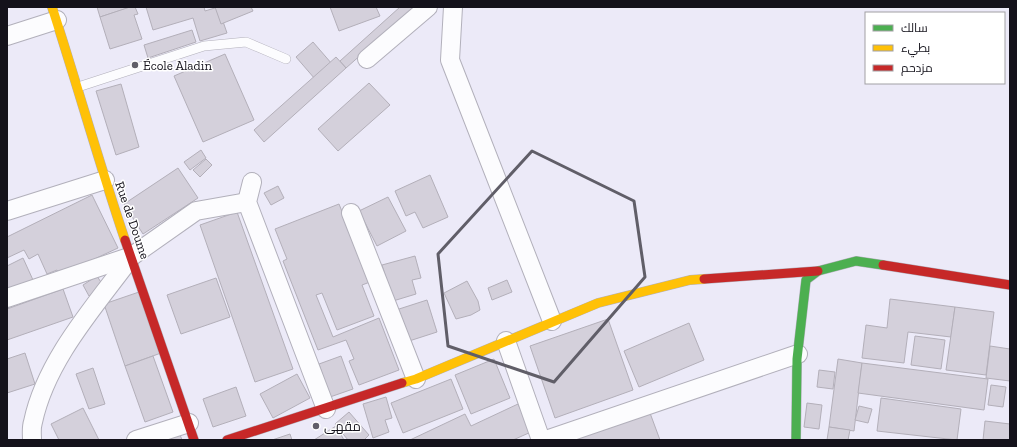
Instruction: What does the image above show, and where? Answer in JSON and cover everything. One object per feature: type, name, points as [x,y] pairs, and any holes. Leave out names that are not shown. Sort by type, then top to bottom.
[{"type":"street","points":[[367,58],[428,7]]},
{"type":"street","points":[[453,7],[450,60],[552,322]]},
{"type":"street","points":[[7,36],[54,14]]},
{"type":"street","name":"Rue de Doume","points":[[54,14],[78,88],[105,180],[194,440]]},
{"type":"street","points":[[7,211],[105,180]]},
{"type":"street","points":[[252,182],[247,202],[326,409]]},
{"type":"street","points":[[7,298],[132,256],[196,210],[247,202]]},
{"type":"street","points":[[352,213],[416,380]]},
{"type":"street","points":[[32,440],[32,423],[42,391],[66,345],[132,256]]},
{"type":"street","points":[[227,440],[416,380],[598,303],[690,280],[818,272],[856,261],[1010,285]]},
{"type":"street","points":[[796,440],[798,354],[806,280],[818,272]]},
{"type":"street","points":[[506,342],[541,440]]},
{"type":"street","points":[[546,440],[798,354]]},
{"type":"street","points":[[136,440],[189,423]]},
{"type":"lane","points":[[78,88],[204,46],[246,42],[286,59]]},
{"type":"highlighted area","points":[[532,151],[634,201],[645,277],[554,382],[448,346],[438,254]]},
{"type":"building","points":[[97,7],[131,7],[100,17]]},
{"type":"building","points":[[130,7],[135,7],[138,14],[134,15],[142,39],[110,49],[100,17]]},
{"type":"building","points":[[146,7],[204,7],[205,11],[218,7],[227,33],[200,41],[193,18],[153,30]]},
{"type":"building","points":[[215,7],[251,7],[253,11],[221,24]]},
{"type":"building","points":[[330,7],[376,7],[380,16],[339,31]]},
{"type":"building","points":[[400,7],[415,7],[346,68],[340,61]]},
{"type":"building","points":[[192,30],[196,42],[148,58],[144,45]]},
{"type":"building","points":[[313,42],[332,64],[315,79],[296,57]]},
{"type":"building","points":[[225,54],[254,120],[203,142],[174,76]]},
{"type":"building","points":[[336,57],[346,68],[264,142],[254,130]]},
{"type":"building","points":[[369,83],[390,105],[338,151],[318,129]]},
{"type":"building","points":[[121,84],[139,147],[116,155],[96,91]]},
{"type":"building","points":[[201,150],[206,158],[190,170],[184,162]]},
{"type":"building","points":[[206,159],[212,165],[200,177],[193,170]]},
{"type":"building","points":[[178,168],[198,198],[143,234],[124,204]]},
{"type":"building","points":[[430,175],[448,217],[423,228],[415,212],[406,216],[395,191]]},
{"type":"building","points":[[278,186],[284,198],[271,205],[264,193]]},
{"type":"building","points":[[92,195],[118,248],[60,275],[57,270],[47,274],[38,254],[29,259],[24,250],[7,258],[7,237]]},
{"type":"building","points":[[388,197],[406,231],[377,246],[359,211]]},
{"type":"building","points":[[339,204],[370,282],[362,285],[374,316],[337,330],[322,293],[316,295],[333,337],[379,318],[399,370],[359,385],[349,361],[354,359],[346,340],[318,350],[283,261],[287,259],[275,229]]},
{"type":"building","points":[[237,212],[293,369],[255,382],[200,225]]},
{"type":"building","points":[[415,256],[421,278],[412,280],[416,294],[393,301],[382,265]]},
{"type":"building","points":[[23,258],[33,280],[7,292],[7,266]]},
{"type":"building","points":[[97,276],[104,287],[89,296],[83,285]]},
{"type":"building","points":[[216,278],[230,317],[181,334],[167,295]]},
{"type":"building","points":[[507,280],[512,292],[492,300],[488,288]]},
{"type":"building","points":[[467,281],[478,301],[480,310],[471,315],[456,319],[444,293]]},
{"type":"building","points":[[63,289],[73,317],[7,340],[7,309]]},
{"type":"building","points":[[139,292],[161,353],[125,366],[104,304]]},
{"type":"building","points":[[890,299],[955,307],[951,337],[908,332],[904,363],[862,358],[866,325],[887,328]]},
{"type":"building","points":[[427,300],[437,332],[406,342],[396,310]]},
{"type":"building","points":[[955,307],[994,312],[986,375],[946,370]]},
{"type":"building","points":[[608,319],[633,390],[555,418],[530,346]]},
{"type":"building","points":[[689,323],[704,360],[639,387],[624,351]]},
{"type":"building","points":[[915,336],[945,340],[941,369],[911,365]]},
{"type":"building","points":[[990,346],[1010,349],[1010,381],[986,378]]},
{"type":"building","points":[[25,353],[35,384],[7,393],[7,359]]},
{"type":"building","points":[[153,356],[173,412],[145,422],[125,366]]},
{"type":"building","points":[[341,356],[353,389],[330,397],[319,364]]},
{"type":"building","points":[[494,359],[510,398],[471,414],[455,375]]},
{"type":"building","points":[[838,359],[862,363],[854,431],[829,427]]},
{"type":"building","points":[[862,363],[988,379],[984,410],[858,393]]},
{"type":"building","points":[[93,368],[105,404],[89,409],[76,374]]},
{"type":"building","points":[[819,370],[835,372],[833,389],[817,387]]},
{"type":"building","points":[[297,374],[310,398],[273,418],[260,394]]},
{"type":"building","points":[[451,379],[463,409],[403,433],[391,403]]},
{"type":"building","points":[[991,385],[1006,387],[1003,407],[988,405]]},
{"type":"building","points":[[236,387],[246,416],[213,427],[203,399]]},
{"type":"building","points":[[386,397],[392,418],[385,420],[389,432],[373,438],[363,404]]},
{"type":"building","points":[[881,398],[961,409],[957,440],[877,431]]},
{"type":"building","points":[[807,403],[822,405],[819,429],[804,427]]},
{"type":"building","points":[[518,404],[531,432],[513,440],[410,440],[465,414],[471,426]]},
{"type":"building","points":[[859,406],[872,409],[868,423],[855,420]]},
{"type":"building","points":[[83,408],[99,440],[59,440],[51,424]]},
{"type":"building","points":[[349,412],[369,435],[364,440],[348,440],[335,424]]},
{"type":"building","points":[[650,413],[660,440],[573,440]]},
{"type":"building","points":[[985,421],[1010,424],[1010,440],[983,440]]},
{"type":"building","points":[[336,426],[344,440],[314,440]]},
{"type":"building","points":[[829,427],[850,430],[848,440],[827,440]]},
{"type":"building","points":[[179,432],[182,440],[157,440]]},
{"type":"building","points":[[290,434],[292,440],[272,440]]},
{"type":"traffic: fast","points":[[796,440],[797,359],[806,280],[818,271],[856,261],[883,265]]},
{"type":"traffic: slow","points":[[52,7],[125,240]]},
{"type":"traffic: slow","points":[[402,383],[416,379],[598,303],[690,280],[704,279]]},
{"type":"traffic: jam","points":[[125,240],[194,440]]},
{"type":"traffic: jam","points":[[883,265],[1010,285]]},
{"type":"traffic: jam","points":[[704,279],[818,271]]},
{"type":"traffic: jam","points":[[227,440],[402,383]]},
{"type":"place","name":"École Aladin","points":[[135,65]]},
{"type":"place","name":"مقهى","points":[[316,426]]}]
